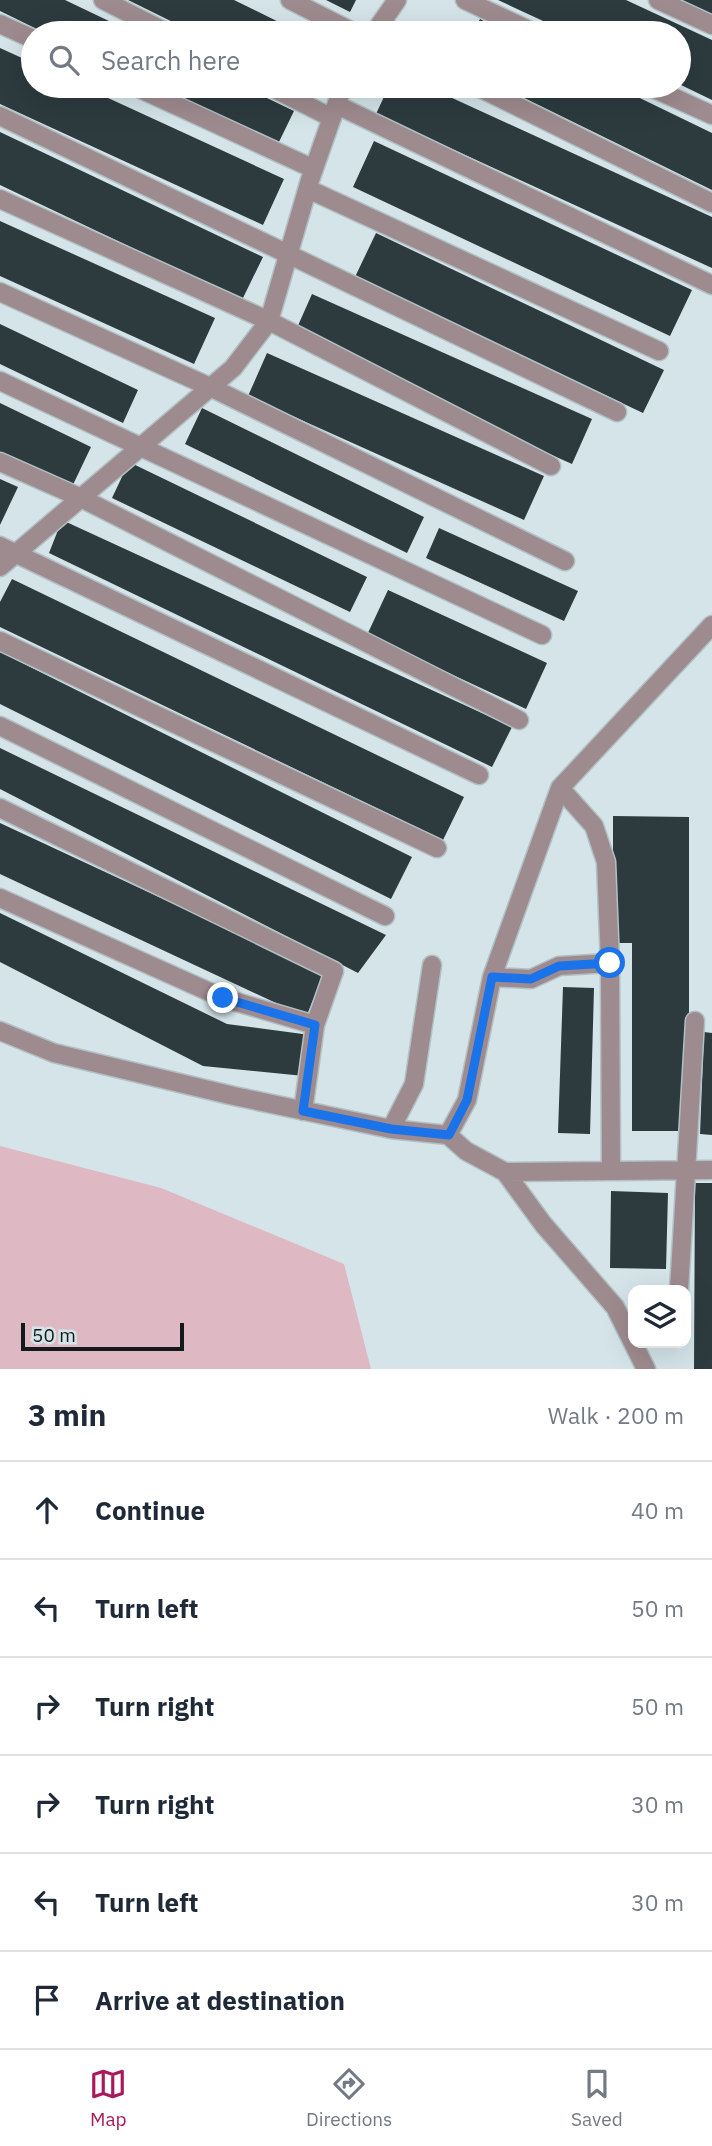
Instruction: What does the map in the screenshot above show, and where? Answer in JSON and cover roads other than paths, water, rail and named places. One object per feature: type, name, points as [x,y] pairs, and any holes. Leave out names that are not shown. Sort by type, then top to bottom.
[{"type":"street","points":[[103,0],[144,21]]},
{"type":"street","points":[[290,0],[331,21]]},
{"type":"street","points":[[387,21],[397,0]]},
{"type":"street","points":[[465,0],[510,21]]},
{"type":"street","points":[[658,0],[712,26]]},
{"type":"street","points":[[0,24],[21,34]]},
{"type":"street","points":[[160,98],[314,169]]},
{"type":"street","points":[[299,98],[712,285]]},
{"type":"street","points":[[0,567],[8,549],[79,497],[233,368],[269,321],[307,189],[339,98]]},
{"type":"street","points":[[500,98],[712,203]]},
{"type":"street","points":[[674,98],[712,116]]},
{"type":"street","points":[[0,116],[288,257],[617,412]]},
{"type":"street","points":[[307,189],[659,351]]},
{"type":"street","points":[[0,199],[269,321],[551,466]]},
{"type":"street","points":[[0,292],[210,387],[565,561]]},
{"type":"street","points":[[0,381],[542,635]]},
{"type":"street","points":[[0,462],[79,497],[519,720]]},
{"type":"street","points":[[8,549],[480,775]]},
{"type":"street","points":[[449,1135],[467,1100],[492,977],[560,788],[712,625]]},
{"type":"street","points":[[0,641],[437,848]]},
{"type":"street","points":[[0,726],[385,916]]},
{"type":"street","points":[[560,788],[594,826],[606,862],[610,963],[611,1171]]},
{"type":"street","points":[[0,808],[334,971],[315,1025],[303,1111]]},
{"type":"street","points":[[0,898],[223,998],[315,1025]]},
{"type":"street","points":[[492,977],[531,979],[559,966],[610,963]]},
{"type":"street","points":[[391,1129],[414,1084],[432,965]]},
{"type":"street","points":[[679,1285],[695,1021]]},
{"type":"street","points":[[0,1031],[54,1053],[303,1111],[391,1129],[449,1135],[466,1152],[505,1172],[543,1224],[615,1307],[628,1328]]},
{"type":"street","points":[[505,1172],[712,1170]]},
{"type":"street","points":[[637,1348],[646,1369]]}]
